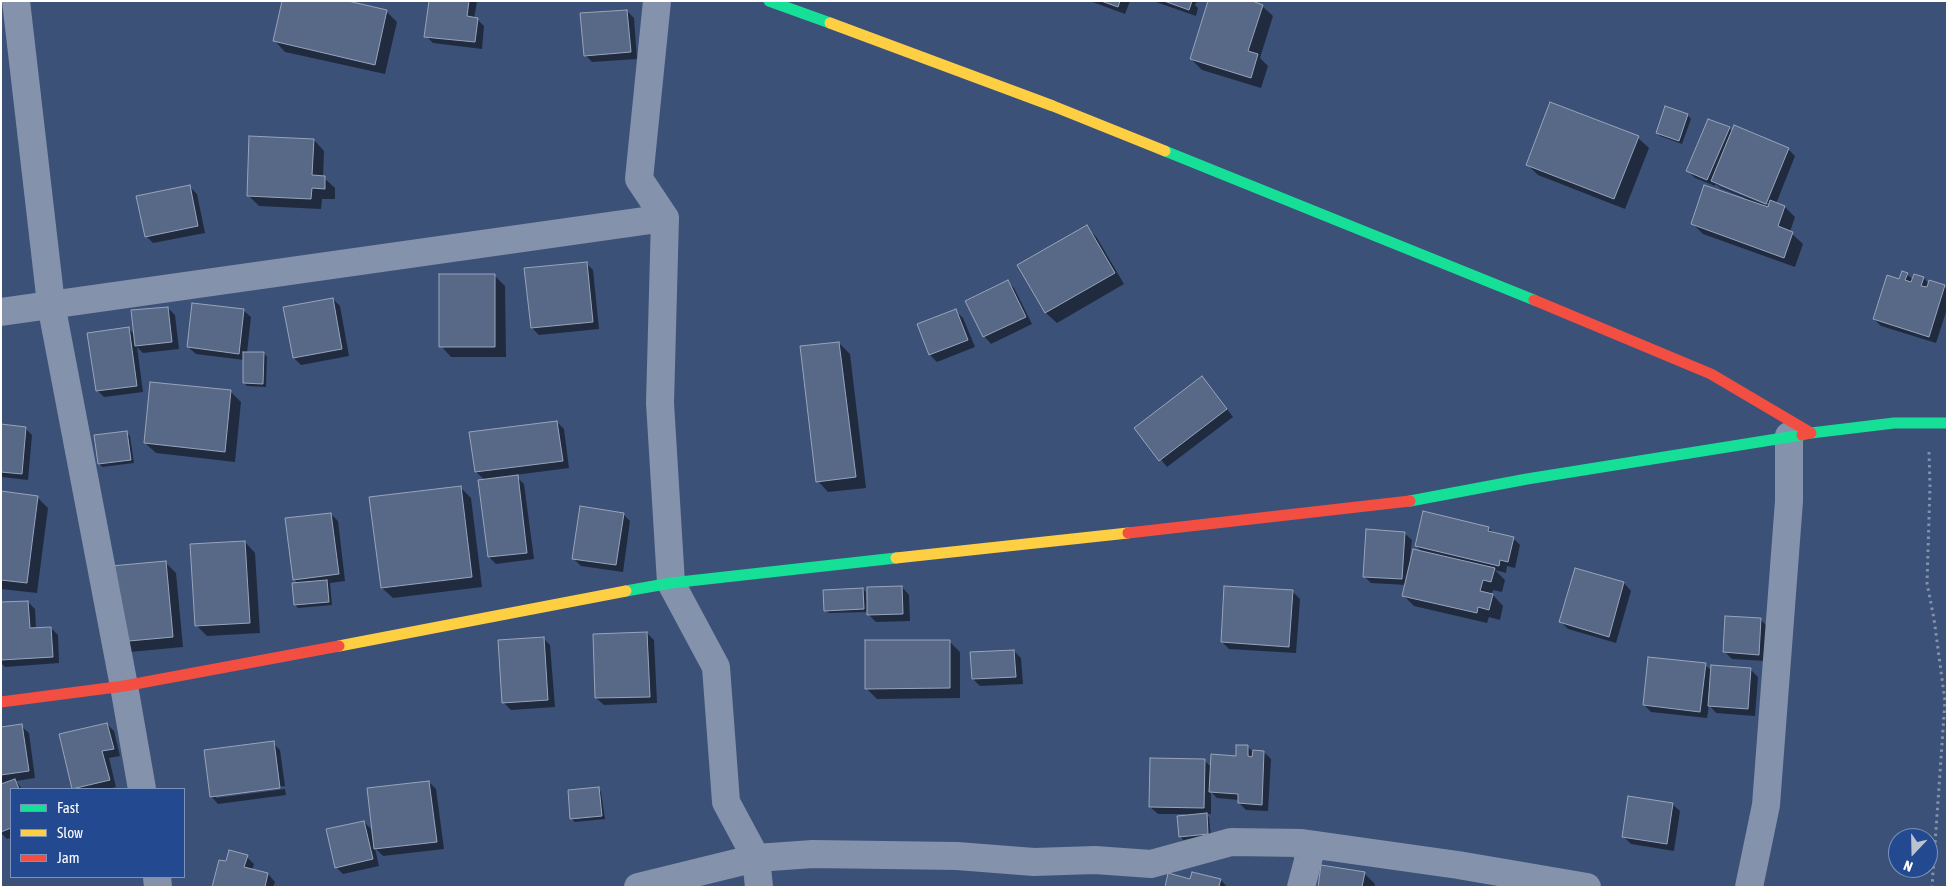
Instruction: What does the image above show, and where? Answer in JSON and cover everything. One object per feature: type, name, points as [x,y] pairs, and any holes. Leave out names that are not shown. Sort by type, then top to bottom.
[{"type":"main road","points":[[769,1],[1053,106],[1477,276],[1711,374],[1800,434]]},
{"type":"main road","points":[[1,702],[124,686],[671,583],[1402,503],[1800,434],[1894,423],[1947,423]]},
{"type":"street","points":[[657,1],[639,180],[665,218],[660,403],[671,583],[716,667],[726,802],[756,858],[759,887]]},
{"type":"street","points":[[12,11],[51,304],[142,788]]},
{"type":"street","points":[[1,312],[665,218]]},
{"type":"street","points":[[1749,887],[1766,805],[1789,501],[1800,434]]},
{"type":"street","points":[[638,887],[756,858],[813,854],[957,856],[1034,862],[1095,860],[1151,864],[1231,842],[1302,843],[1458,864],[1587,887]]},
{"type":"street","points":[[1302,843],[1309,857],[1302,887]]},
{"type":"path","points":[[1928,423],[1930,486],[1928,583],[1945,701],[1932,887]]},
{"type":"building","points":[[282,1],[348,1],[387,10],[375,65],[273,41]]},
{"type":"building","points":[[429,1],[469,1],[467,16],[478,18],[475,42],[424,37]]},
{"type":"building","points":[[1101,1],[1120,1],[1118,7]]},
{"type":"building","points":[[1164,1],[1192,1],[1189,10]]},
{"type":"building","points":[[1208,1],[1252,1],[1263,5],[1248,51],[1258,54],[1251,78],[1190,59]]},
{"type":"building","points":[[627,10],[631,52],[584,56],[580,13]]},
{"type":"building","points":[[1550,102],[1639,136],[1614,199],[1526,165]]},
{"type":"building","points":[[1665,106],[1688,114],[1679,141],[1656,133]]},
{"type":"building","points":[[1708,119],[1730,127],[1707,180],[1686,171]]},
{"type":"building","points":[[1734,125],[1789,148],[1766,204],[1711,181]]},
{"type":"building","points":[[249,136],[314,139],[312,175],[325,176],[325,189],[312,188],[311,199],[247,196]]},
{"type":"building","points":[[190,185],[198,226],[145,237],[136,196]]},
{"type":"building","points":[[1704,185],[1768,207],[1770,200],[1785,206],[1778,226],[1793,232],[1784,258],[1691,224]]},
{"type":"building","points":[[1087,225],[1115,273],[1045,313],[1017,265]]},
{"type":"building","points":[[587,262],[593,322],[531,328],[524,268]]},
{"type":"building","points":[[1902,271],[1908,273],[1905,280],[1911,282],[1914,274],[1924,277],[1921,286],[1927,287],[1929,280],[1945,285],[1929,337],[1873,319],[1887,275],[1899,279]]},
{"type":"building","points":[[439,274],[495,274],[495,347],[439,347]]},
{"type":"building","points":[[1008,280],[1026,317],[983,337],[965,301]]},
{"type":"building","points":[[333,298],[342,349],[293,358],[283,307]]},
{"type":"building","points":[[192,303],[244,309],[239,354],[187,347]]},
{"type":"building","points":[[168,307],[172,342],[135,346],[131,310]]},
{"type":"building","points":[[956,309],[968,340],[929,355],[917,324]]},
{"type":"building","points":[[129,327],[137,386],[96,391],[87,333]]},
{"type":"building","points":[[839,342],[856,477],[816,482],[800,346]]},
{"type":"building","points":[[243,352],[264,352],[263,384],[243,383]]},
{"type":"building","points":[[1202,376],[1227,409],[1159,461],[1134,428]]},
{"type":"building","points":[[150,382],[231,390],[225,452],[144,443]]},
{"type":"building","points":[[557,421],[563,461],[475,472],[469,432]]},
{"type":"building","points":[[1,424],[26,427],[22,474],[1,472]]},
{"type":"building","points":[[127,431],[131,460],[98,464],[94,435]]},
{"type":"building","points":[[518,475],[527,553],[488,557],[478,480]]},
{"type":"building","points":[[461,486],[472,577],[381,588],[369,497]]},
{"type":"building","points":[[1,491],[38,496],[27,583],[1,580]]},
{"type":"building","points":[[580,506],[624,513],[616,565],[572,559]]},
{"type":"building","points":[[1423,511],[1489,527],[1488,531],[1514,537],[1508,562],[1500,560],[1499,566],[1415,546]]},
{"type":"building","points":[[331,513],[339,574],[293,580],[285,518]]},
{"type":"building","points":[[1366,529],[1405,532],[1402,579],[1363,577]]},
{"type":"building","points":[[245,541],[250,623],[195,626],[190,544]]},
{"type":"building","points":[[1413,549],[1495,568],[1491,582],[1483,580],[1480,591],[1493,594],[1489,610],[1478,607],[1477,613],[1402,596]]},
{"type":"building","points":[[166,561],[173,637],[118,642],[111,566]]},
{"type":"building","points":[[1575,568],[1624,582],[1609,637],[1559,622]]},
{"type":"building","points":[[327,580],[329,602],[294,605],[292,583]]},
{"type":"building","points":[[902,586],[903,614],[867,615],[867,587]]},
{"type":"building","points":[[1224,586],[1293,590],[1289,647],[1221,642]]},
{"type":"building","points":[[863,588],[864,609],[824,611],[823,590]]},
{"type":"building","points":[[28,601],[30,628],[51,627],[53,657],[1,660],[1,602]]},
{"type":"building","points":[[1725,616],[1761,618],[1759,655],[1723,652]]},
{"type":"building","points":[[647,632],[650,697],[595,698],[593,634]]},
{"type":"building","points":[[544,637],[548,700],[502,703],[498,640]]},
{"type":"building","points":[[865,640],[950,640],[950,688],[865,689]]},
{"type":"building","points":[[1014,650],[1016,677],[972,679],[970,652]]},
{"type":"building","points":[[1648,657],[1706,663],[1700,712],[1643,705]]},
{"type":"building","points":[[1711,665],[1751,668],[1748,709],[1708,706]]},
{"type":"building","points":[[107,723],[114,749],[102,751],[110,780],[72,788],[59,734]]},
{"type":"building","points":[[22,724],[29,771],[1,775],[1,727]]},
{"type":"building","points":[[274,741],[280,788],[210,797],[204,750]]},
{"type":"building","points":[[1236,745],[1248,745],[1248,756],[1252,757],[1253,750],[1264,751],[1262,805],[1238,803],[1238,794],[1209,792],[1211,754],[1236,756]]},
{"type":"building","points":[[1150,758],[1205,759],[1204,808],[1149,807]]},
{"type":"building","points":[[15,779],[19,788],[10,788],[10,828],[1,832],[1,784]]},
{"type":"building","points":[[429,781],[437,842],[374,849],[367,788]]},
{"type":"building","points":[[599,787],[602,816],[570,819],[568,790]]},
{"type":"building","points":[[1628,796],[1673,803],[1667,844],[1622,837]]},
{"type":"building","points":[[1207,813],[1208,834],[1179,837],[1177,816]]},
{"type":"building","points":[[364,821],[373,859],[335,868],[326,829]]},
{"type":"building","points":[[229,850],[248,855],[244,867],[268,873],[265,887],[212,887],[219,860],[226,861]]},
{"type":"building","points":[[1321,865],[1365,872],[1362,887],[1318,887]]},
{"type":"building","points":[[1192,872],[1221,879],[1219,886],[1223,887],[1165,887],[1168,873],[1190,879]]},
{"type":"traffic: fast","points":[[769,1],[830,23]]},
{"type":"traffic: fast","points":[[1165,151],[1534,300]]},
{"type":"traffic: fast","points":[[1811,433],[1894,423],[1947,423]]},
{"type":"traffic: fast","points":[[1410,501],[1527,479],[1802,435]]},
{"type":"traffic: fast","points":[[626,591],[671,583],[896,558]]},
{"type":"traffic: slow","points":[[830,23],[1053,106],[1165,151]]},
{"type":"traffic: slow","points":[[896,558],[1128,533]]},
{"type":"traffic: slow","points":[[339,646],[626,591]]},
{"type":"traffic: jam","points":[[1534,300],[1711,374],[1811,433],[1802,435]]},
{"type":"traffic: jam","points":[[1128,533],[1410,501]]},
{"type":"traffic: jam","points":[[1,702],[124,686],[339,646]]}]
